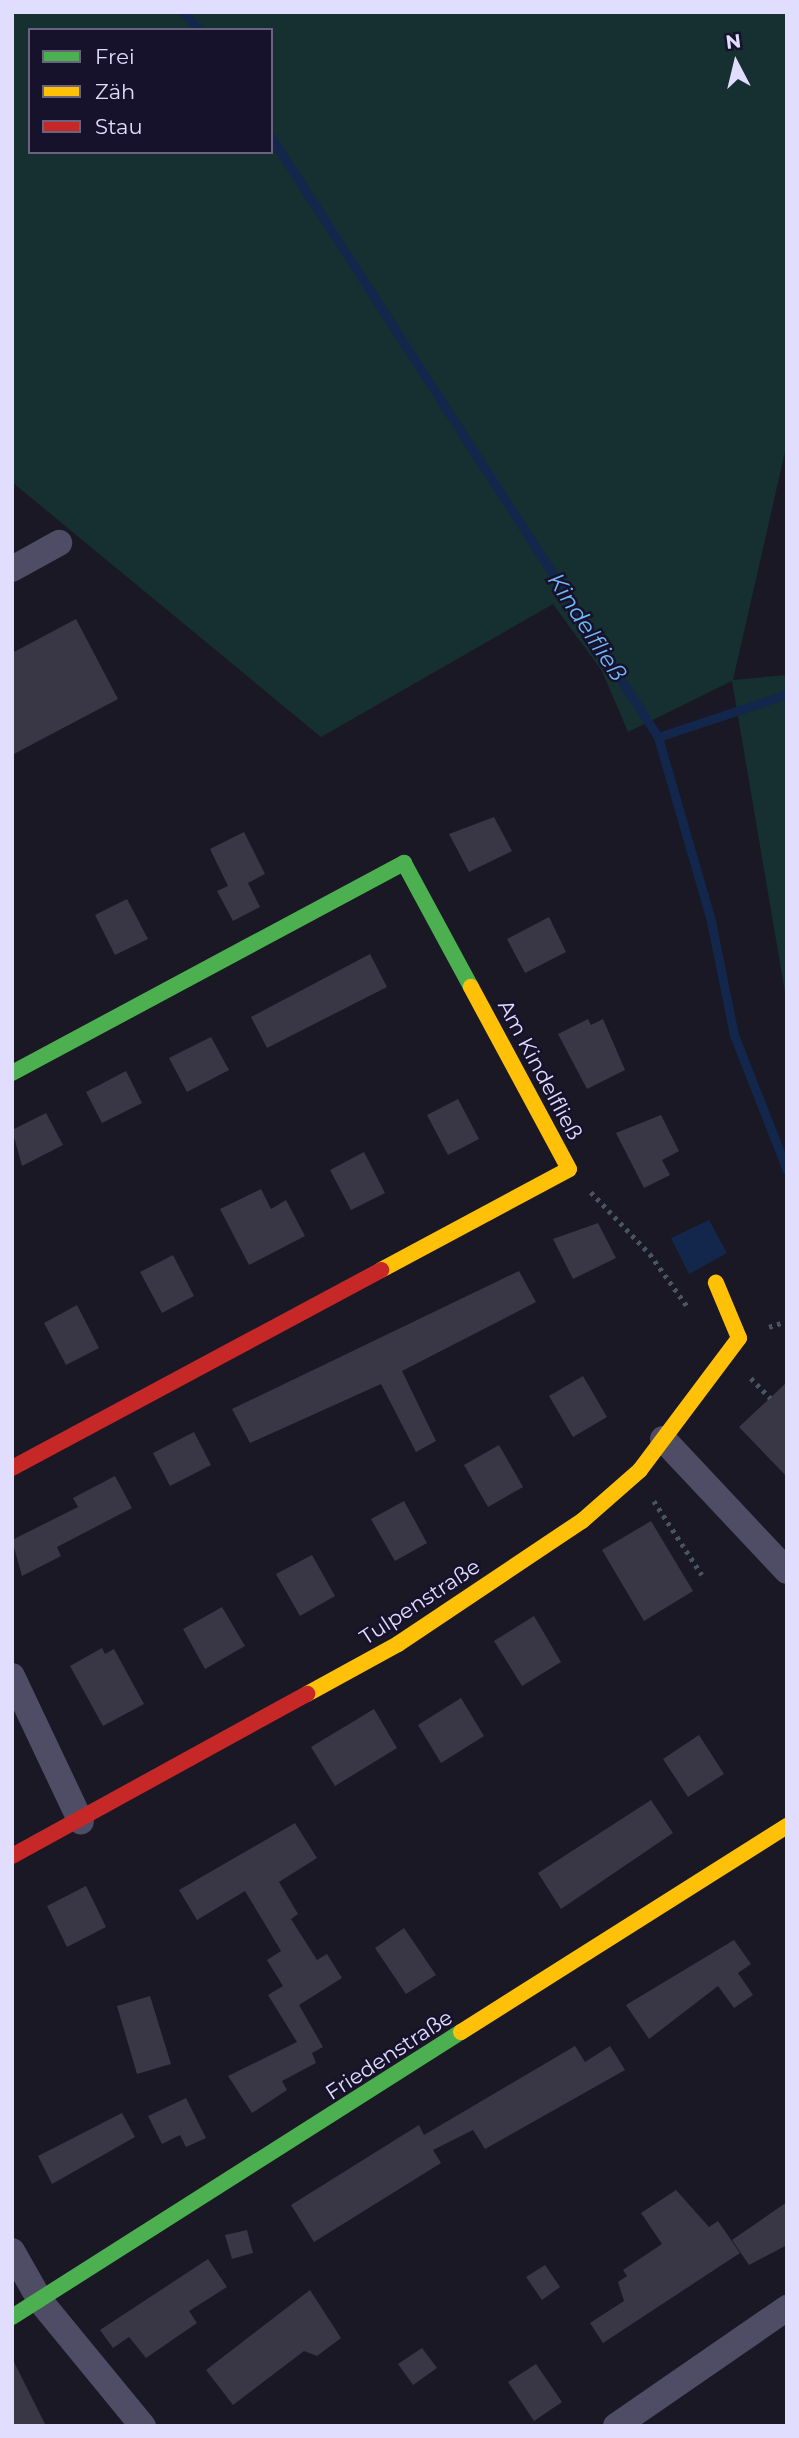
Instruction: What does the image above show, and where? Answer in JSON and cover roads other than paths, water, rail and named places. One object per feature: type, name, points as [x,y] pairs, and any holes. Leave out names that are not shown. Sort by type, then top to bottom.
[{"type":"street","points":[[12,569],[59,543]]},
{"type":"street","name":"Am Kindelfließ","points":[[12,1073],[404,863],[569,1168],[12,1468]]},
{"type":"street","name":"Tulpenstraße","points":[[12,1856],[80,1822],[398,1644],[582,1521],[636,1474],[739,1338],[716,1283]]},
{"type":"street","points":[[663,1439],[787,1571]]},
{"type":"street","points":[[12,1676],[80,1822]]},
{"type":"street","name":"Friedenstraße","points":[[12,2317],[41,2302],[787,1826]]},
{"type":"street","points":[[12,2251],[41,2302],[144,2426]]},
{"type":"street","points":[[616,2426],[787,2308]]},
{"type":"water","points":[[709,1220],[727,1253],[689,1274],[671,1238]]},
{"type":"waterway","name":"Kindelfließ","points":[[183,12],[197,28]]},
{"type":"waterway","name":"Kindelfließ","points":[[273,140],[658,737],[711,921],[734,1035],[787,1170]]},
{"type":"waterway","points":[[658,737],[787,694]]}]
